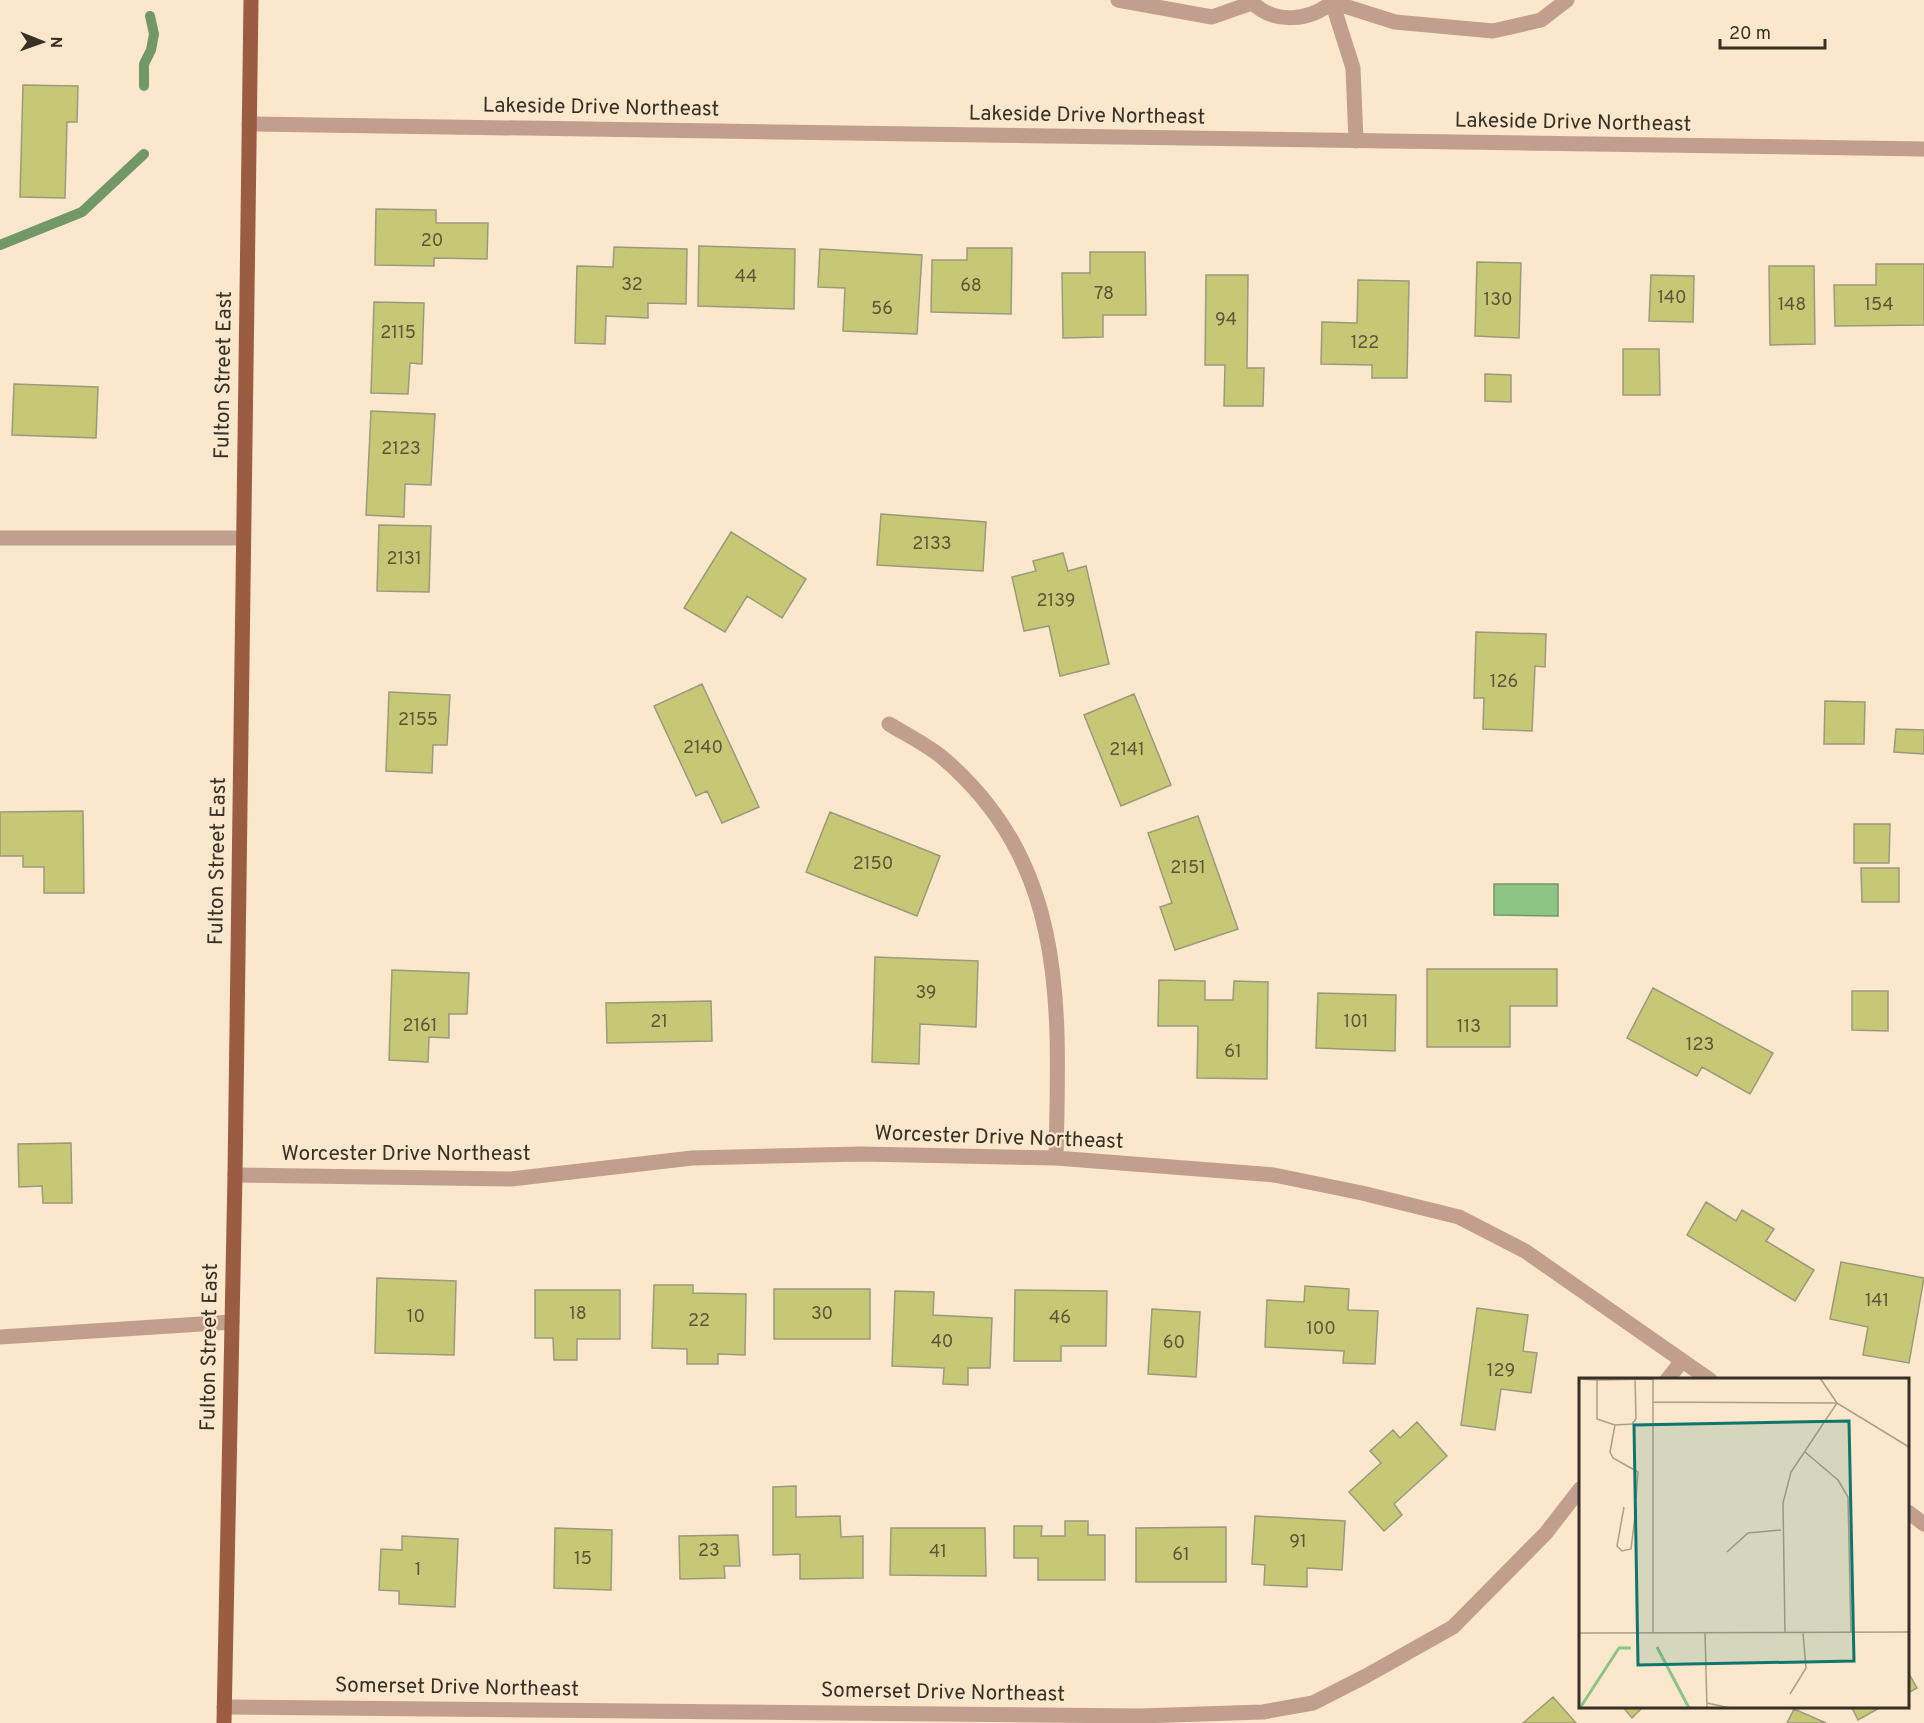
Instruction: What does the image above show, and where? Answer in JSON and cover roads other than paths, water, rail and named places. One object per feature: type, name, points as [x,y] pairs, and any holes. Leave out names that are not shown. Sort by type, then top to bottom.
[{"type":"main road","name":"Fulton Street East","points":[[224,1723],[235,1175],[251,0]]},
{"type":"street","points":[[1118,0],[1212,17],[1251,2],[1266,13],[1283,18],[1301,18],[1318,12],[1333,1]]},
{"type":"street","points":[[1333,1],[1395,22],[1493,31],[1540,20],[1567,0]]},
{"type":"street","points":[[1333,1],[1353,68],[1356,141]]},
{"type":"street","name":"Lakeside Drive Northeast","points":[[249,124],[1924,149]]},
{"type":"street","points":[[0,538],[243,538]]},
{"type":"street","points":[[889,724],[941,757],[972,785],[1000,821],[1022,858],[1047,935],[1054,976],[1058,1020],[1056,1158]]},
{"type":"street","name":"Worcester Drive Northeast","points":[[235,1175],[511,1179],[692,1158],[861,1154],[1056,1158],[1274,1176],[1362,1193],[1459,1217],[1525,1251],[1707,1378]]},
{"type":"street","points":[[0,1337],[232,1322]]},
{"type":"street","points":[[1669,1378],[1682,1361]]},
{"type":"street","name":"Somerset Drive Northeast","points":[[224,1707],[1140,1716],[1263,1712],[1313,1703],[1453,1627],[1546,1533],[1579,1492]]},
{"type":"street","points":[[1909,1513],[1924,1524]]},
{"type":"waterway","points":[[144,86],[144,64],[151,50],[154,34],[150,16]]},
{"type":"waterway","points":[[0,245],[82,212],[144,154]]}]
